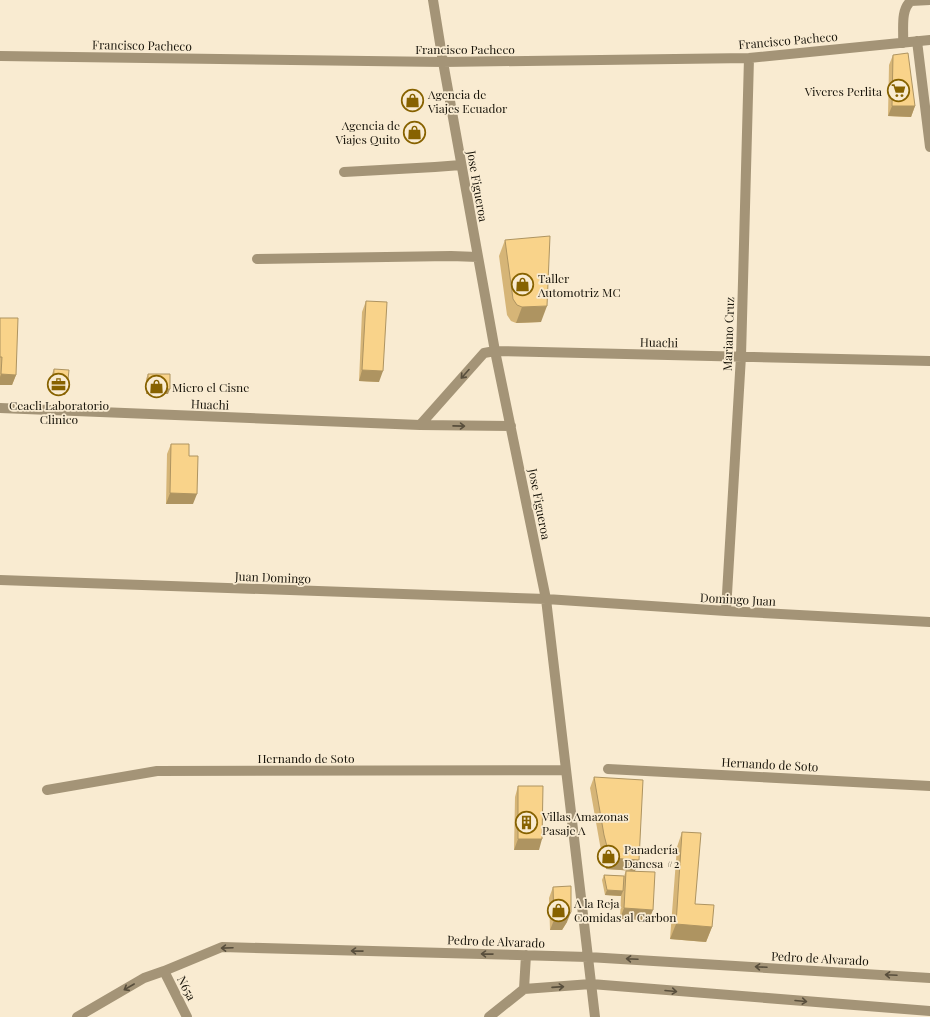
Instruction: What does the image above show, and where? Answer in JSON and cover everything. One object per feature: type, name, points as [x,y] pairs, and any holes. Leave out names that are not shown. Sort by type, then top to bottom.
[{"type":"street","name":"Jose Figueroa","points":[[433,0],[442,62],[495,351],[546,599],[595,1017]]},
{"type":"street","points":[[903,43],[904,11],[906,4],[911,0],[930,0]]},
{"type":"street","name":"Francisco Pacheco","points":[[0,56],[442,62],[749,58],[930,40]]},
{"type":"street","points":[[917,41],[930,147]]},
{"type":"street","name":"Mariano Cruz","points":[[726,611],[741,356],[749,58]]},
{"type":"street","points":[[344,172],[435,168],[461,165]]},
{"type":"street","points":[[257,259],[451,256],[478,257]]},
{"type":"street","name":"Huachi","points":[[420,425],[484,353],[495,351],[930,360]]},
{"type":"street","name":"Huachi","points":[[0,408],[420,425],[511,426]]},
{"type":"street","name":"Juan Domingo","points":[[0,580],[546,599]]},
{"type":"street","name":"Domingo Juan","points":[[546,599],[726,611],[930,622]]},
{"type":"street","name":"Hernando de Soto","points":[[608,769],[930,786]]},
{"type":"street","name":"Hernando de Soto","points":[[47,790],[157,771],[566,770]]},
{"type":"street","name":"Pedro de Alvarado","points":[[77,1017],[144,978],[222,947],[588,957],[930,978]]},
{"type":"street","points":[[524,989],[526,955]]},
{"type":"street","name":"N65a","points":[[164,971],[187,1017]]},
{"type":"street","points":[[489,1017],[524,989],[591,984],[930,1011]]},
{"type":"building","name":"Viveres Perlita","points":[[908,53],[915,106],[892,106],[893,55]]},
{"type":"building","name":"Taller Automotriz MC","points":[[550,236],[547,306],[522,307],[517,305],[513,299],[505,240]]},
{"type":"building","points":[[366,301],[387,302],[383,371],[362,370]]},
{"type":"building","points":[[0,318],[18,318],[16,375],[1,374],[2,357],[0,357]]},
{"type":"building","name":"Ceacli Laboratorio Clinico","points":[[54,369],[69,370],[67,389],[53,388]]},
{"type":"building","points":[[148,374],[170,374],[170,389],[148,389]]},
{"type":"building","points":[[171,444],[189,444],[189,456],[198,456],[197,494],[170,493]]},
{"type":"building","points":[[594,777],[643,780],[639,860],[610,858],[604,835]]},
{"type":"building","name":"Villas Amazonas Pasaje A","points":[[518,786],[543,786],[542,839],[518,839]]},
{"type":"building","points":[[682,832],[701,833],[695,904],[714,905],[712,927],[676,924]]},
{"type":"building","points":[[626,871],[655,872],[653,910],[624,908]]},
{"type":"building","points":[[604,875],[624,876],[623,891],[607,890]]},
{"type":"building","points":[[571,886],[571,912],[566,919],[554,920],[553,887]]},
{"type":"place","name":"Viveres Perlita","points":[[898,91]]},
{"type":"place","name":"Agencia de Viajes Ecuador","points":[[412,101]]},
{"type":"place","name":"Agencia de Viajes Quito","points":[[415,132]]},
{"type":"place","name":"Taller Automotriz MC","points":[[523,285]]},
{"type":"place","name":"Ceacli Laboratorio Clinico","points":[[59,384]]},
{"type":"place","name":"Micro el Cisne","points":[[157,387]]},
{"type":"place","name":"Villas Amazonas Pasaje A","points":[[527,823]]},
{"type":"place","name":"Panadería Danesa #2","points":[[608,856]]},
{"type":"place","name":"A la Reja Comidas al Carbon","points":[[558,910]]}]
